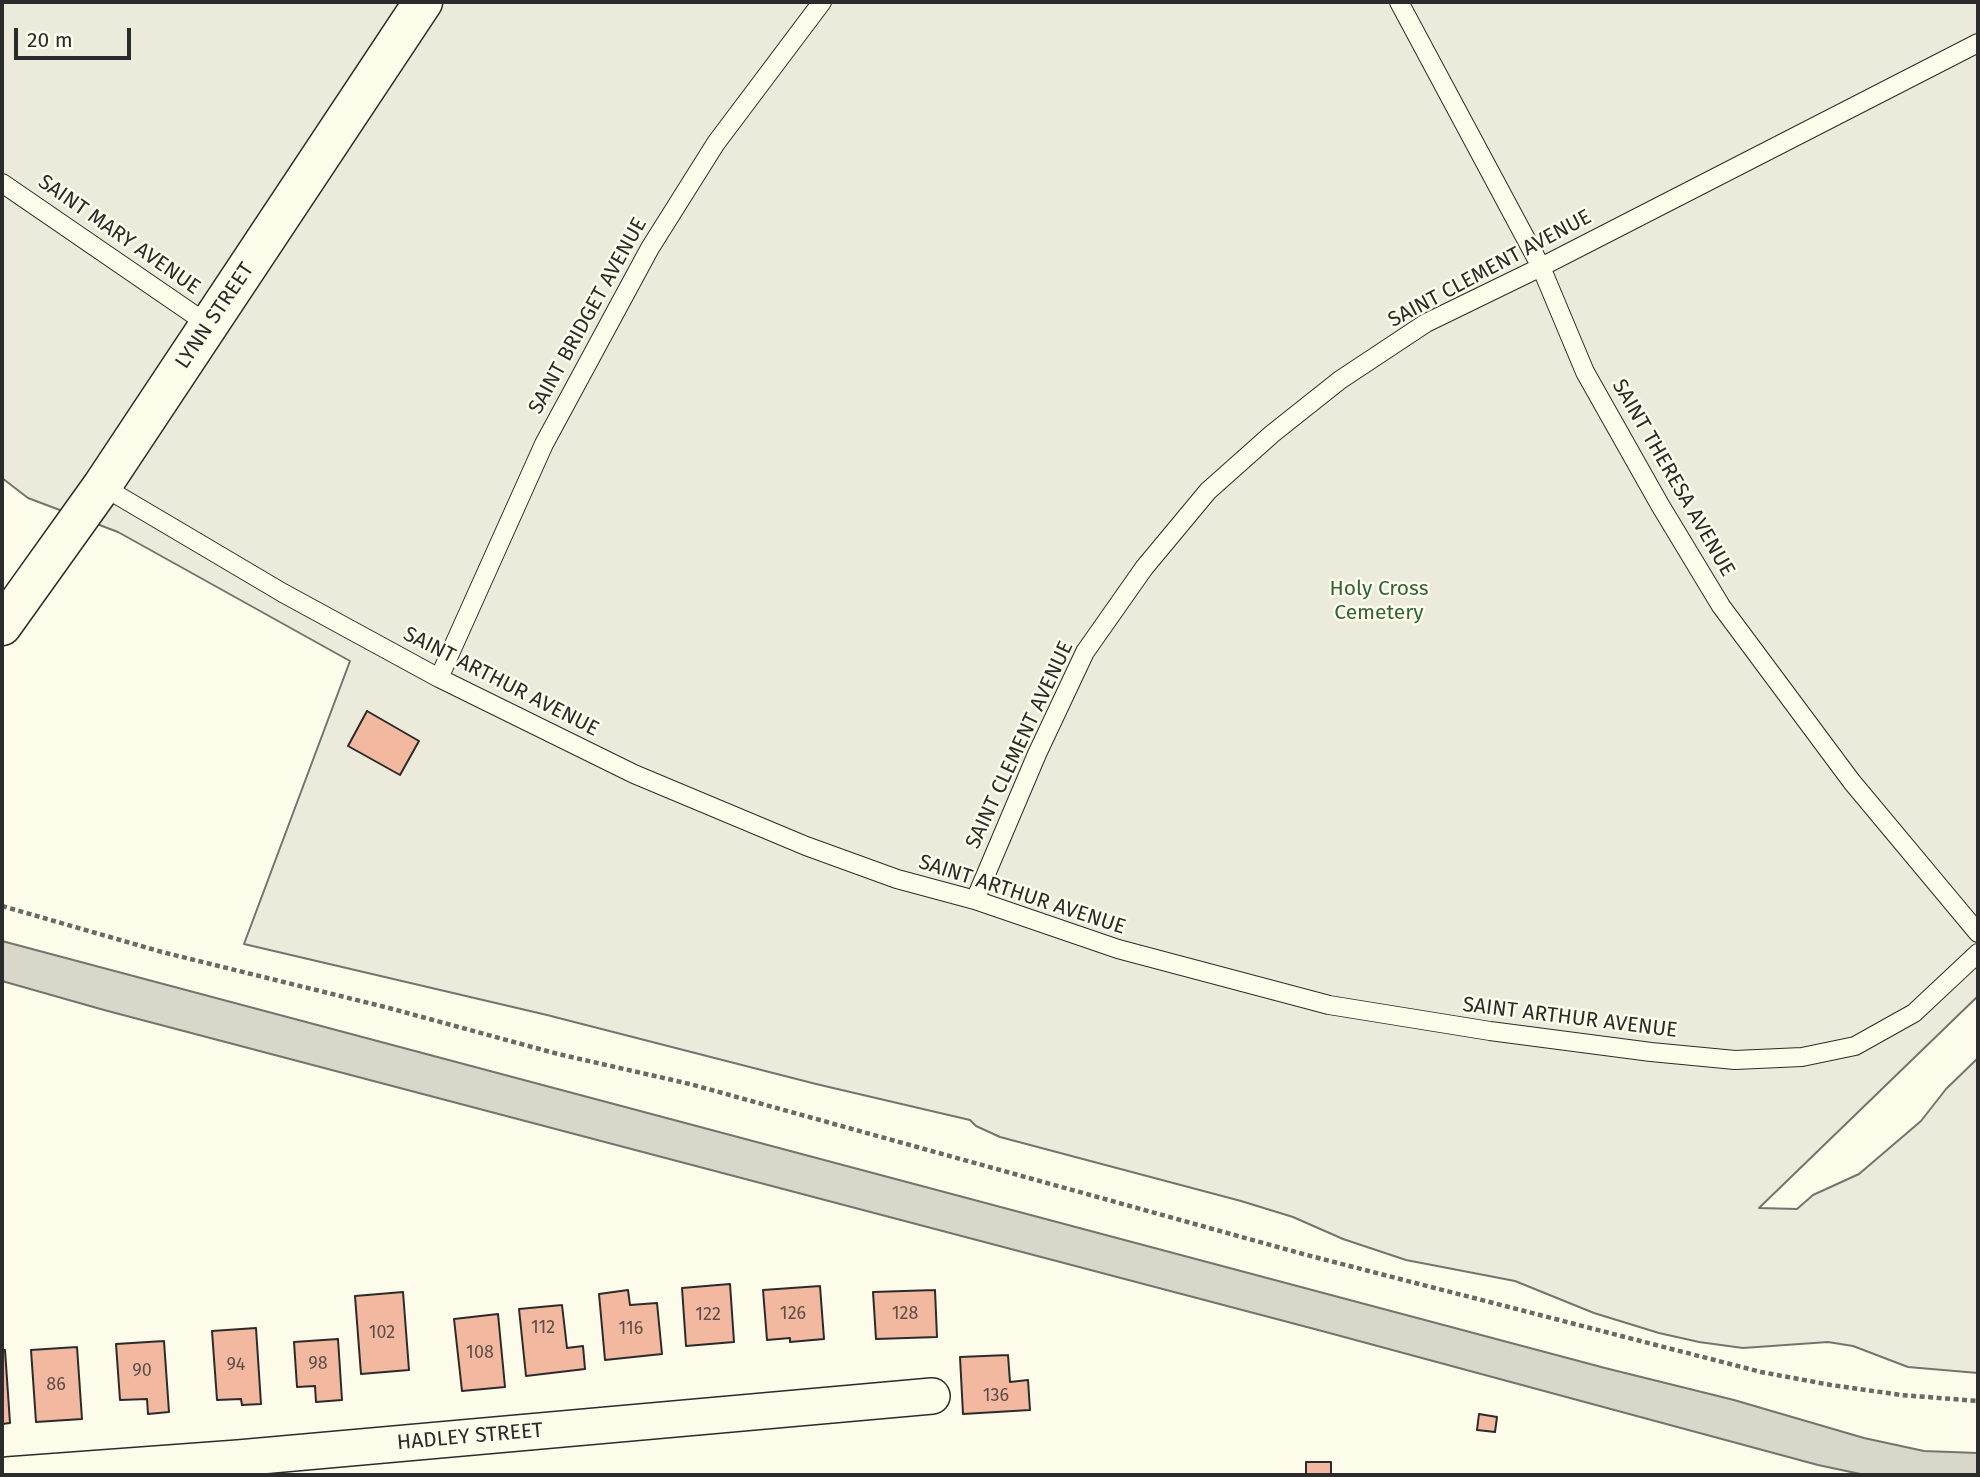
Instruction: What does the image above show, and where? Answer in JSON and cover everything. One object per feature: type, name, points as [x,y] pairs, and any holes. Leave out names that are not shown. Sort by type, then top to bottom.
[{"type":"main road","name":"LYNN STREET","points":[[2,626],[102,486],[423,2]]},
{"type":"street","name":"HADLEY STREET","points":[[7,1475],[238,1467],[932,1396]]},
{"type":"lane","name":"SAINT BRIDGET AVENUE","points":[[439,678],[544,444],[650,248],[716,143],[822,2]]},
{"type":"lane","name":"SAINT THERESA AVENUE","points":[[1399,2],[1541,267],[1585,372],[1721,606],[1852,782],[1978,933]]},
{"type":"lane","name":"SAINT CLEMENT AVENUE","points":[[975,900],[1037,754],[1085,652],[1144,568],[1208,491],[1272,434],[1340,380],[1426,324],[1978,43]]},
{"type":"lane","name":"SAINT MARY AVENUE","points":[[2,183],[209,325]]},
{"type":"lane","name":"SAINT ARTHUR AVENUE","points":[[102,486],[283,593],[439,678],[634,774],[806,846],[897,879],[975,900],[1118,949],[1329,1005],[1490,1031],[1651,1052],[1735,1059],[1802,1057],[1855,1046],[1914,1013],[1978,953]]},
{"type":"path","points":[[2,906],[162,952],[389,1008],[558,1054],[690,1084],[1303,1254],[1748,1368],[1854,1389],[1978,1401]]},
{"type":"green space","name":"Holy Cross Cemetery","points":[[2,2],[1978,2],[1978,996],[1759,1208],[1797,1209],[1813,1195],[1859,1174],[1921,1121],[1946,1089],[1978,1058],[1978,1373],[1908,1367],[1853,1346],[1828,1342],[1743,1348],[1659,1333],[1594,1313],[1515,1281],[1406,1260],[1343,1239],[1293,1217],[1241,1201],[1000,1137],[976,1126],[970,1120],[816,1084],[547,1015],[244,944],[350,661],[118,532],[28,498],[2,478]]},
{"type":"shaded area","points":[[2,941],[1605,1368],[1734,1400],[1864,1438],[1924,1451],[1978,1453],[1978,1475],[1865,1475],[1818,1465],[1322,1331],[104,1010],[2,981]]},
{"type":"building","points":[[367,711],[419,741],[400,775],[348,746]]},
{"type":"building","points":[[730,1284],[734,1342],[686,1346],[682,1288]]},
{"type":"building","points":[[820,1286],[824,1339],[790,1342],[790,1338],[767,1340],[763,1290]]},
{"type":"building","points":[[628,1290],[630,1305],[657,1303],[662,1354],[605,1360],[599,1294]]},
{"type":"building","points":[[935,1290],[937,1337],[876,1339],[873,1292]]},
{"type":"building","points":[[403,1292],[409,1370],[361,1374],[355,1296]]},
{"type":"building","points":[[562,1305],[567,1348],[583,1346],[585,1369],[526,1376],[519,1309]]},
{"type":"building","points":[[498,1314],[505,1387],[462,1391],[454,1319]]},
{"type":"building","points":[[256,1328],[261,1404],[242,1405],[241,1399],[217,1400],[212,1331]]},
{"type":"building","points":[[338,1339],[342,1400],[316,1402],[315,1386],[297,1387],[294,1342]]},
{"type":"building","points":[[164,1341],[169,1412],[148,1414],[147,1399],[120,1400],[116,1344]]},
{"type":"building","points":[[77,1347],[82,1419],[36,1422],[31,1350]]},
{"type":"building","points":[[2,1350],[5,1350],[10,1423],[2,1424]]},
{"type":"building","points":[[1008,1355],[1010,1382],[1028,1380],[1030,1410],[963,1414],[960,1357]]},
{"type":"building","points":[[1479,1414],[1497,1417],[1495,1432],[1477,1430]]},
{"type":"building","points":[[1306,1462],[1331,1462],[1331,1475],[1306,1475]]}]
